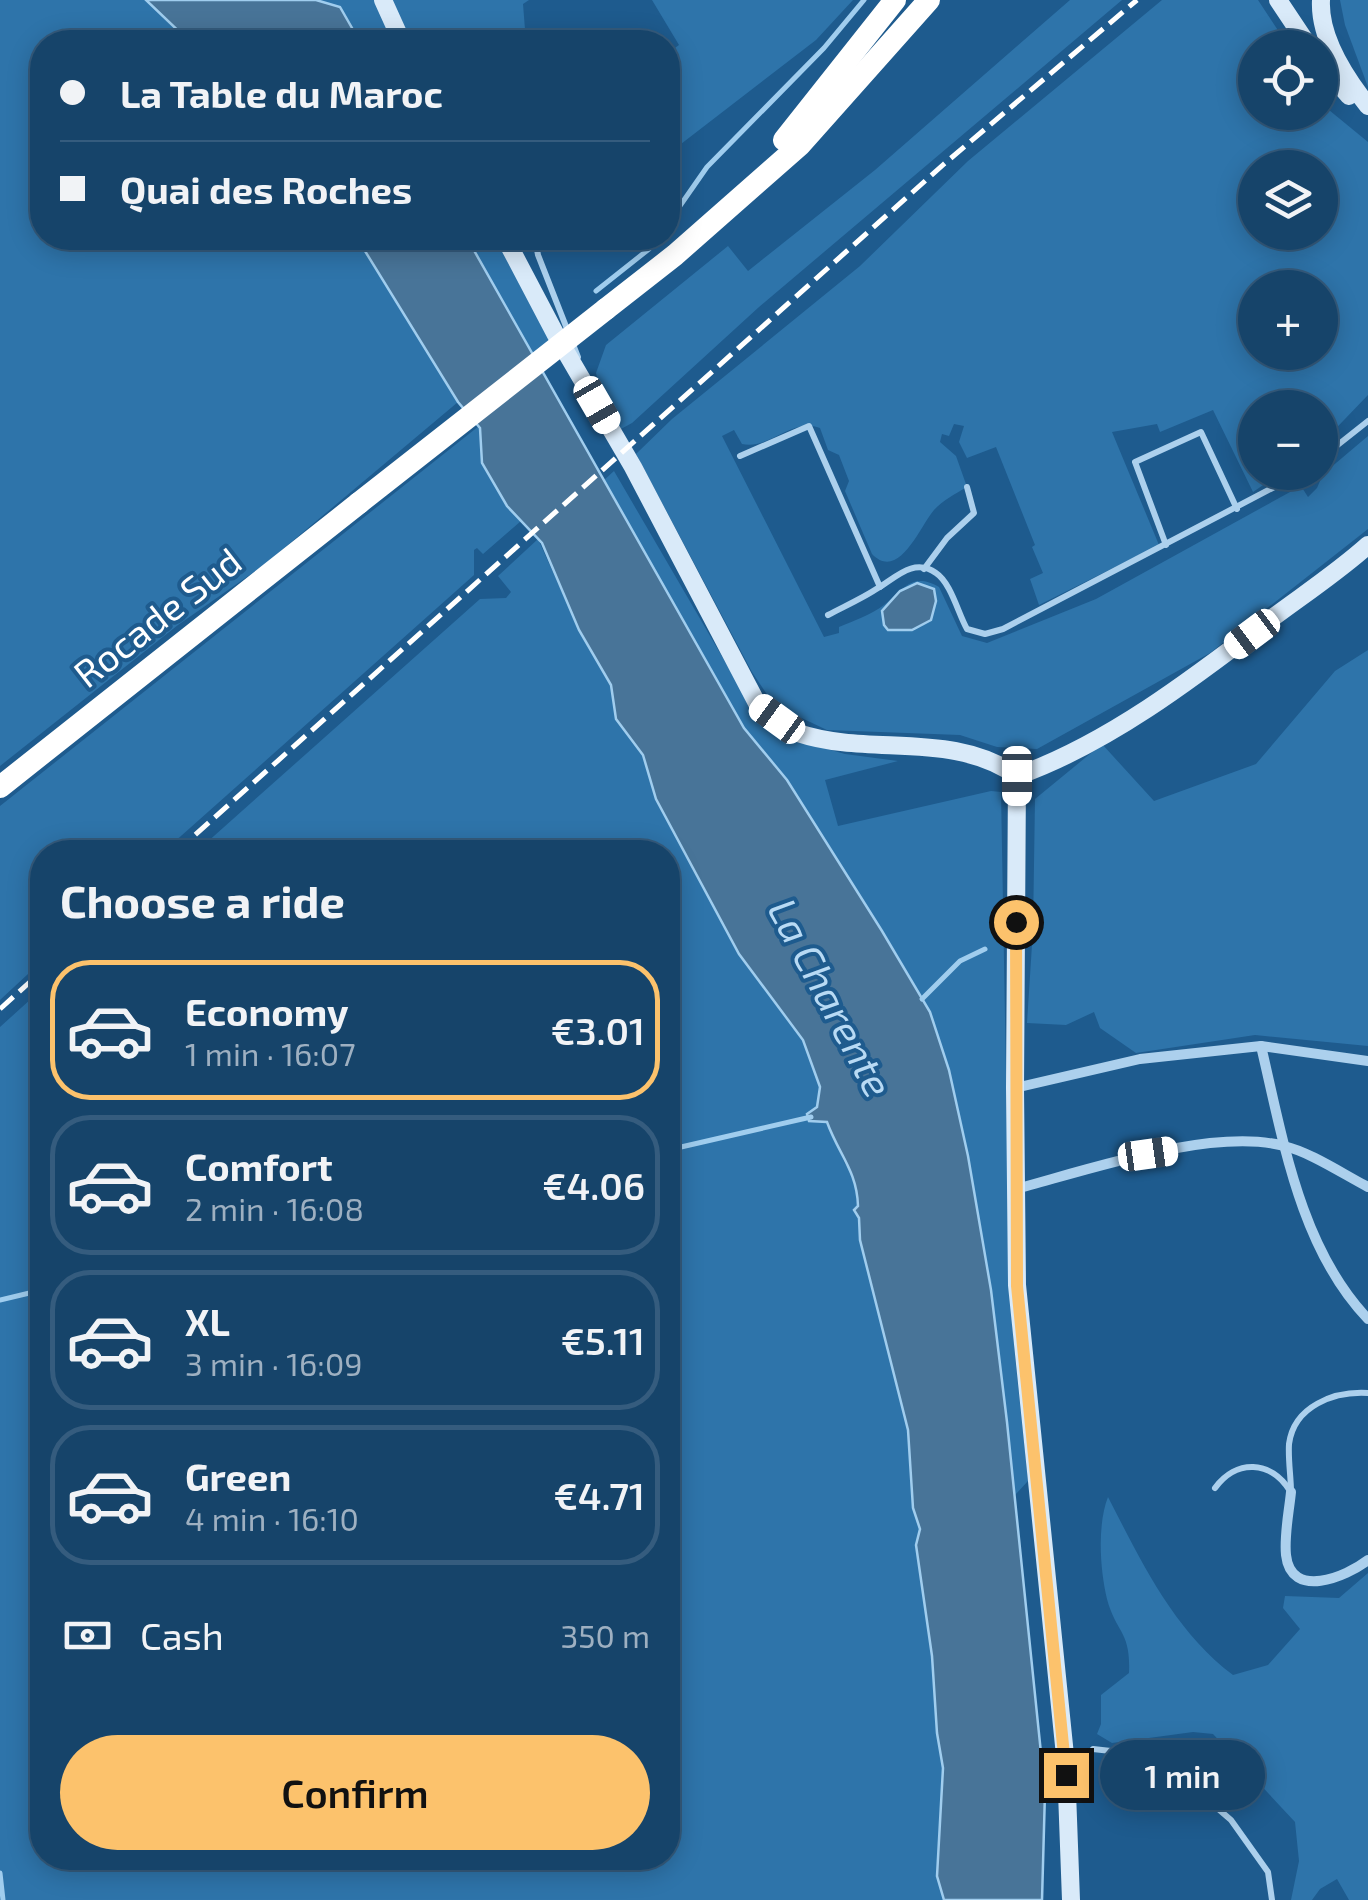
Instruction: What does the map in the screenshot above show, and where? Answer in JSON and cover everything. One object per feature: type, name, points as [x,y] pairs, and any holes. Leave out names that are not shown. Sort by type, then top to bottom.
[{"type":"highway","points":[[680,249],[747,183],[805,116],[895,0]]},
{"type":"highway","points":[[680,250],[800,145],[929,0]]},
{"type":"highway","points":[[675,254],[679,250]]},
{"type":"highway","points":[[675,254],[680,250]]},
{"type":"highway","name":"Rocade Sud","points":[[0,786],[675,254]]},
{"type":"street","points":[[382,0],[396,30]]},
{"type":"street","points":[[1278,0],[1298,30]]},
{"type":"street","points":[[1321,0],[1322,19],[1334,52],[1368,106]]},
{"type":"street","points":[[1338,82],[1368,114]]},
{"type":"street","points":[[512,250],[633,467],[759,707],[794,732],[830,741],[970,752],[998,762],[1017,776]]},
{"type":"street","points":[[1017,776],[1050,764],[1154,703],[1368,545]]},
{"type":"street","points":[[1017,776],[1017,1286],[1066,1775],[1071,1900]]},
{"type":"street","points":[[1014,1088],[1140,1058],[1261,1046],[1368,1061]]},
{"type":"street","points":[[1261,1046],[1284,1146],[1320,1252],[1368,1319]]},
{"type":"street","points":[[1016,1189],[1148,1154],[1229,1142],[1284,1146],[1368,1186]]},
{"type":"street","points":[[1291,1492],[1286,1552],[1289,1569],[1299,1578],[1326,1582],[1354,1571],[1368,1560]]},
{"type":"lane","points":[[537,250],[597,405]]},
{"type":"lane","points":[[1338,445],[1368,421]]},
{"type":"lane","points":[[740,456],[809,426],[880,588]]},
{"type":"lane","points":[[1166,545],[1135,462],[1202,432],[1237,509]]},
{"type":"lane","points":[[924,568],[947,538],[974,513],[967,488]]},
{"type":"lane","points":[[828,615],[880,588],[898,573],[918,566],[935,572],[945,584],[967,629],[985,634],[1271,490]]},
{"type":"lane","points":[[1291,1492],[1290,1442],[1297,1422],[1328,1398],[1347,1392],[1368,1393]]},
{"type":"lane","points":[[1215,1488],[1234,1470],[1248,1466],[1274,1472],[1291,1492]]},
{"type":"lane","points":[[1066,1775],[1093,1749],[1138,1754],[1188,1783],[1232,1820],[1268,1872],[1272,1900]]},
{"type":"shaded area","points":[[0,0],[146,0],[177,30],[30,30],[30,250],[364,250],[458,402],[264,565],[178,625],[0,766]]},
{"type":"shaded area","points":[[316,0],[529,0],[523,4],[525,30],[353,30],[340,7]]},
{"type":"shaded area","points":[[652,0],[853,0],[816,40],[680,145],[680,30],[670,30]]},
{"type":"shaded area","points":[[1070,0],[1122,0],[621,429],[602,400],[596,373],[606,345],[728,246],[748,271],[875,170]]},
{"type":"shaded area","points":[[1162,0],[1258,0],[1278,30],[1238,30],[1238,130],[1338,130],[1338,117],[1368,142],[1368,395],[1338,426],[1338,390],[1238,390],[1238,461],[1213,410],[1160,432],[1157,424],[1112,432],[1159,545],[1039,605],[1030,579],[1043,573],[996,447],[967,458],[959,442],[964,426],[954,424],[949,436],[942,434],[940,442],[956,456],[967,487],[938,506],[908,548],[891,561],[882,561],[872,554],[845,491],[849,481],[839,455],[828,450],[820,428],[800,427],[752,445],[742,444],[734,430],[722,436],[824,637],[839,633],[839,627],[873,612],[908,584],[922,581],[939,587],[962,636],[987,643],[1096,599],[1294,490],[1304,490],[1308,497],[1315,490],[1338,490],[1338,461],[1368,436],[1368,529],[1210,653],[1037,749],[997,747],[960,735],[827,730],[774,705],[752,672],[636,454],[672,419],[860,266],[968,161]]},
{"type":"shaded area","points":[[1340,0],[1368,0],[1368,87],[1345,25]]},
{"type":"shaded area","points":[[474,250],[511,250],[556,335],[532,356]]},
{"type":"shaded area","points":[[479,426],[507,506],[521,521],[483,554],[477,548],[474,550],[474,575],[176,840],[30,840],[30,972],[0,1000],[0,806]]},
{"type":"shaded area","points":[[614,471],[741,689],[795,740],[845,754],[898,761],[825,780],[838,826],[991,791],[1001,792],[1008,1186],[1012,1190],[1009,1263],[1028,1481],[1015,1495],[991,1290],[968,1156],[949,1070],[930,1012],[787,780],[744,728],[603,481]]},
{"type":"shaded area","points":[[538,539],[579,630],[611,685],[616,719],[643,755],[656,799],[678,840],[209,840],[480,599],[506,598],[511,592],[498,576]]},
{"type":"shaded area","points":[[1368,650],[1368,1046],[1255,1035],[1136,1053],[1100,1028],[1094,1012],[1066,1025],[1027,1023],[1035,799],[1102,744],[1154,801],[1256,764],[1335,671]]},
{"type":"shaded area","points":[[680,844],[739,954],[803,1040],[820,1087],[817,1107],[807,1114],[809,1121],[827,1122],[845,1164],[856,1175],[860,1240],[908,1430],[913,1508],[920,1529],[916,1545],[943,1768],[937,1876],[944,1900],[0,1900],[0,1027],[30,1000],[30,1870],[680,1870]]},
{"type":"shaded area","points":[[1108,1497],[1146,1570],[1176,1616],[1193,1638],[1233,1675],[1268,1665],[1300,1629],[1283,1608],[1285,1596],[1339,1598],[1368,1573],[1368,1900],[1349,1900],[1337,1879],[1320,1889],[1312,1900],[1291,1900],[1299,1861],[1295,1822],[1213,1734],[1193,1732],[1112,1743],[1097,1734],[1101,1695],[1129,1673],[1128,1648],[1107,1599],[1103,1575],[1101,1534]]},
{"type":"water","points":[[146,0],[316,0],[340,7],[353,30],[177,30]]},
{"type":"water","name":"La Charente","points":[[364,250],[474,250],[744,728],[787,780],[930,1012],[949,1070],[968,1156],[991,1290],[1045,1792],[1042,1900],[944,1900],[937,1876],[943,1768],[916,1545],[920,1529],[913,1508],[908,1430],[860,1240],[859,1218],[854,1210],[858,1206],[857,1194],[851,1173],[827,1122],[809,1121],[807,1114],[817,1107],[820,1087],[803,1040],[739,954],[656,799],[643,755],[616,719],[611,685],[579,630],[542,543],[507,506],[482,463],[480,428],[458,402]]},
{"type":"water","points":[[917,583],[934,589],[936,601],[931,620],[912,630],[888,630],[882,611],[900,591]]},
{"type":"waterway","points":[[680,206],[707,167],[824,48],[864,0]]},
{"type":"waterway","points":[[596,291],[648,250]]},
{"type":"waterway","points":[[922,999],[960,961],[985,949]]},
{"type":"waterway","points":[[680,1147],[811,1117]]},
{"type":"waterway","points":[[0,1300],[30,1293]]},
{"type":"waterway","points":[[0,1873],[3,1900]]},
{"type":"railway","points":[[189,840],[944,164],[1137,0]]},
{"type":"railway","points":[[0,1009],[30,982]]},
{"type":"route","points":[[1016,922],[1017,1286],[1066,1775]]}]
